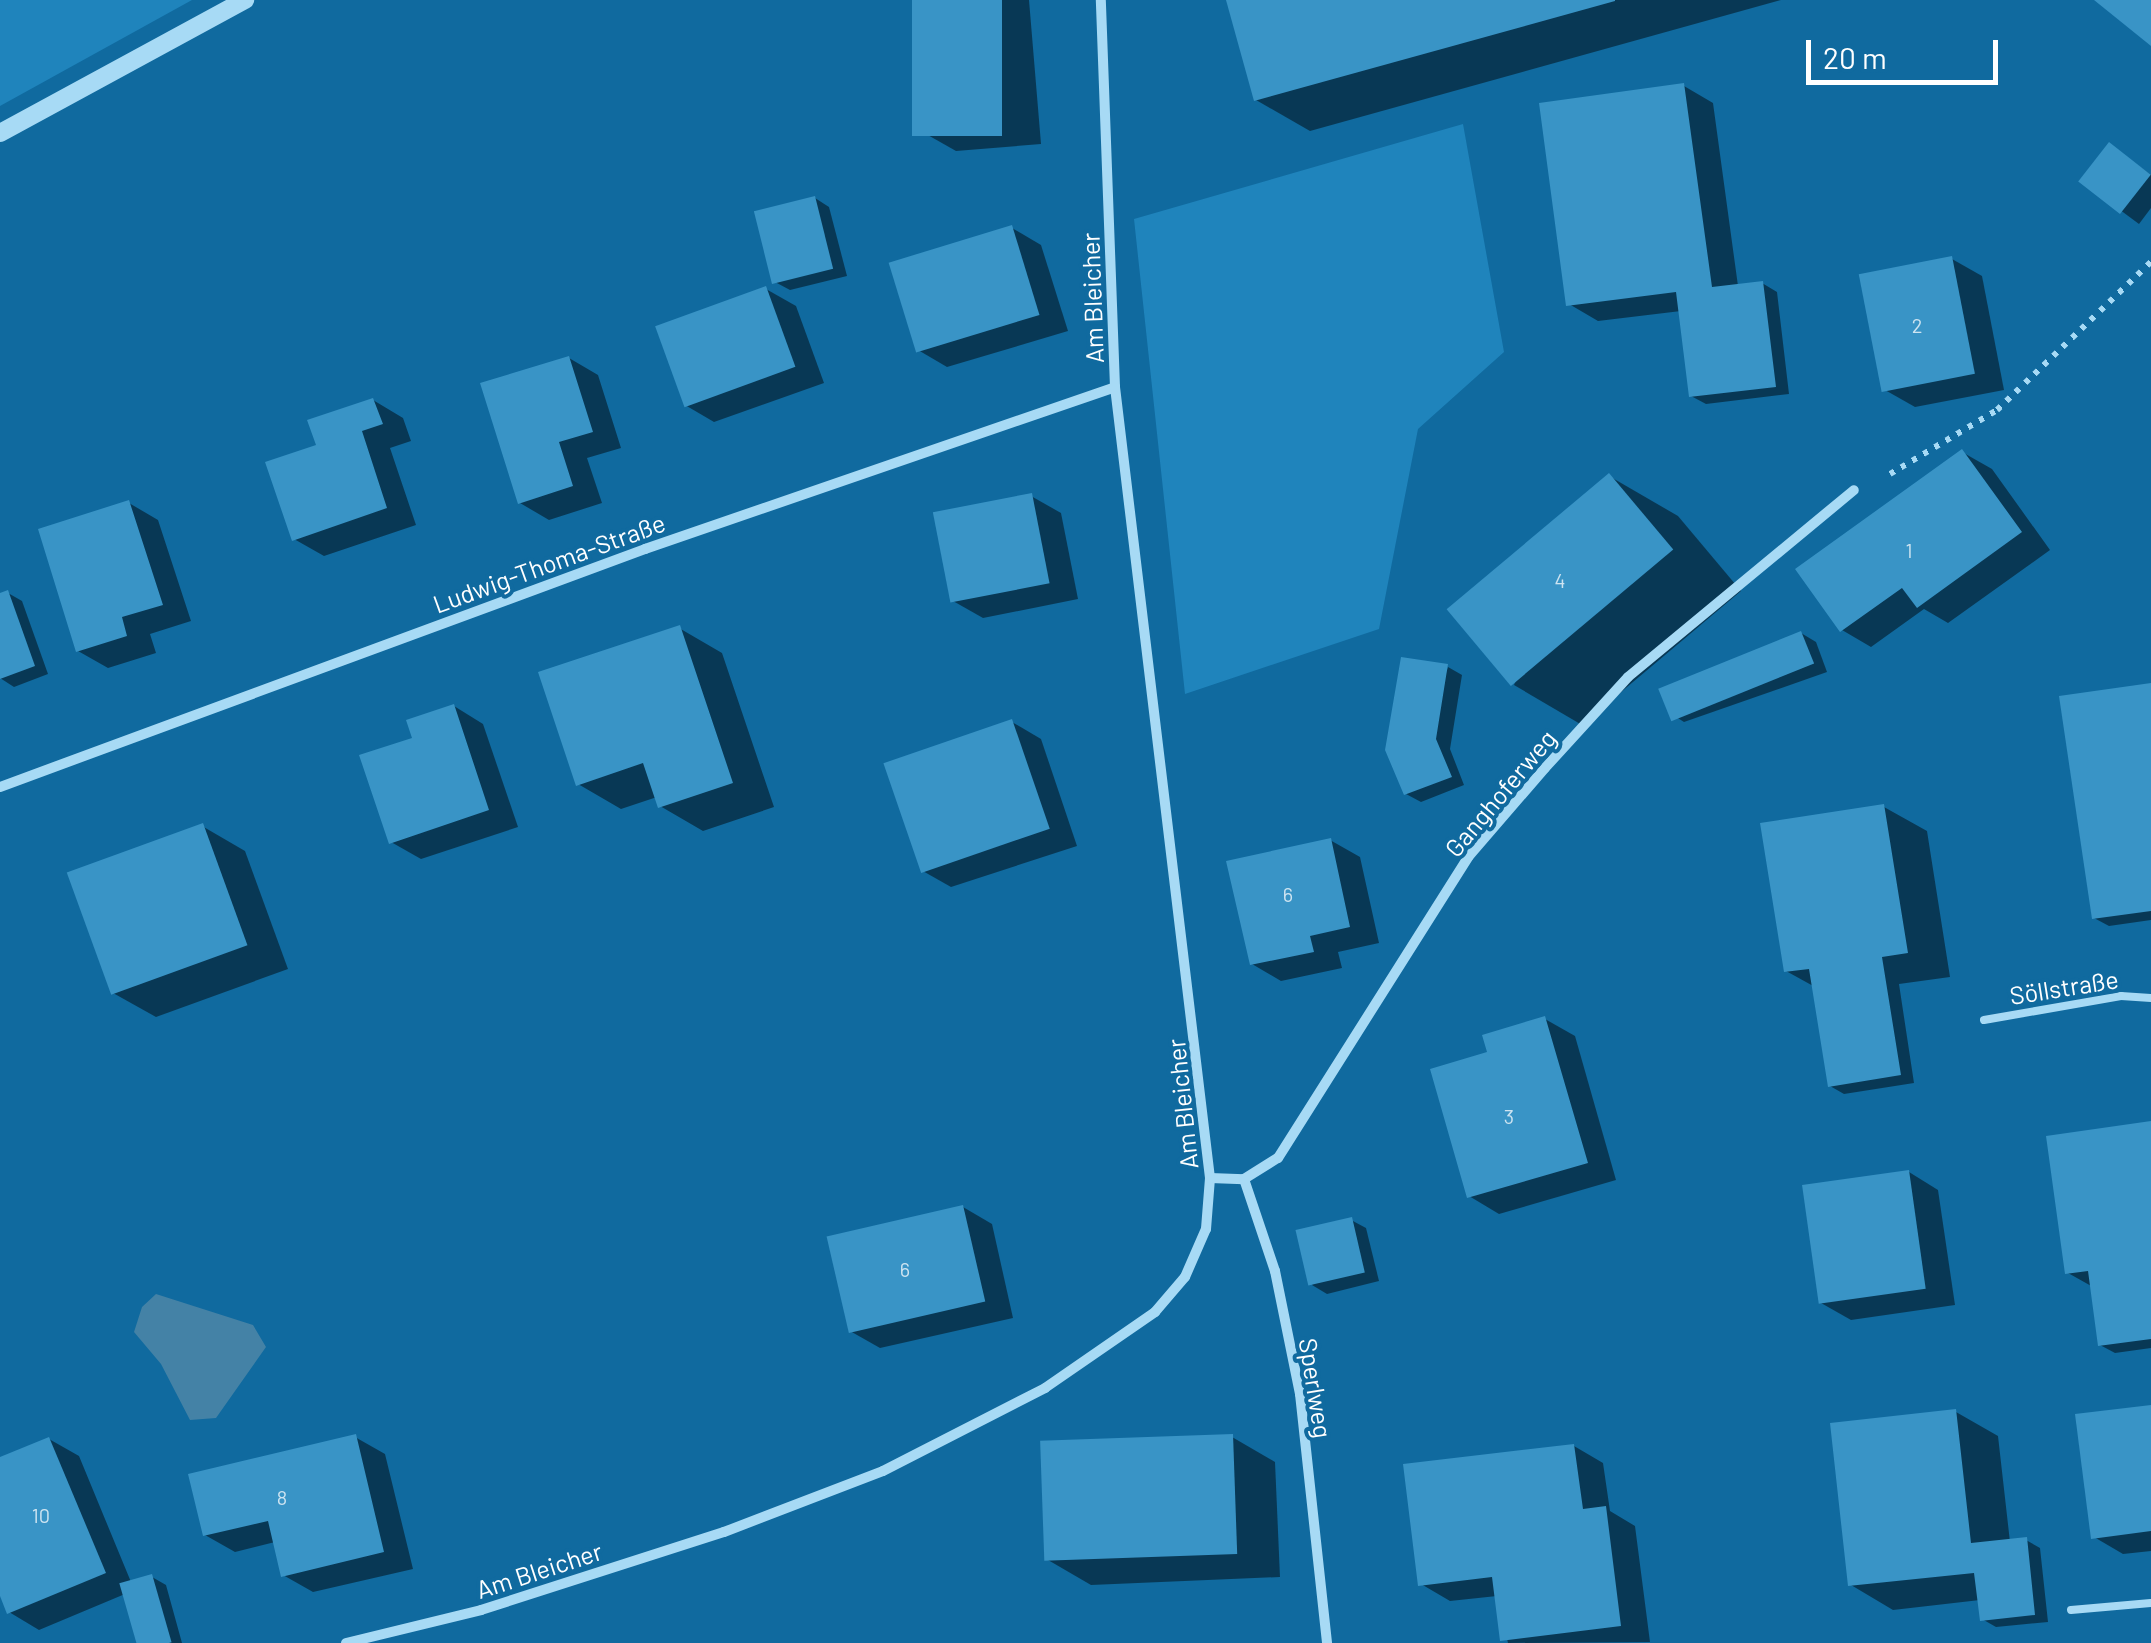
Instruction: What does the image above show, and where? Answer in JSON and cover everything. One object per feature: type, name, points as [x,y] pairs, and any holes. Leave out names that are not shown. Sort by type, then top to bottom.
[{"type":"street","points":[[0,133],[245,0]]},
{"type":"street","name":"Am Bleicher","points":[[346,1643],[481,1610],[724,1532],[884,1471],[1045,1388],[1155,1312],[1185,1277],[1206,1229],[1210,1178],[1116,387],[1101,0]]},
{"type":"street","name":"Ludwig-Thoma-Straße","points":[[0,787],[645,549],[1116,387]]},
{"type":"street","name":"Ganghoferweg","points":[[1244,1178],[1278,1158],[1469,856],[1546,768],[1628,677],[1854,490]]},
{"type":"street","points":[[1210,1178],[1244,1178]]},
{"type":"street","name":"Sperlweg","points":[[1244,1178],[1275,1271],[1300,1394],[1327,1643]]},
{"type":"lane","name":"Söllstraße","points":[[1984,1020],[2121,996],[2151,998]]},
{"type":"lane","points":[[2072,1610],[2151,1603]]},
{"type":"path","points":[[1854,490],[1910,465],[1998,410],[2151,262]]},
{"type":"shaded area","points":[[0,0],[192,0],[0,106]]},
{"type":"shaded area","points":[[1463,124],[1504,352],[1418,429],[1379,629],[1185,694],[1134,219]]},
{"type":"shaded area","points":[[156,1294],[253,1325],[266,1347],[216,1418],[190,1420],[161,1364],[134,1332],[142,1307]]},
{"type":"building","points":[[912,0],[1002,0],[1002,136],[912,136]]},
{"type":"building","points":[[1226,0],[1615,0],[1615,1],[1254,101]]},
{"type":"building","points":[[2094,0],[2151,0],[2151,46]]},
{"type":"building","points":[[1684,83],[1712,287],[1763,281],[1776,387],[1689,397],[1676,292],[1566,306],[1539,103]]},
{"type":"building","points":[[2109,142],[2151,175],[2120,214],[2078,181]]},
{"type":"building","points":[[815,196],[833,269],[772,284],[754,211]]},
{"type":"building","points":[[1012,225],[1039,315],[916,353],[889,263]]},
{"type":"building","points":[[1952,256],[1975,374],[1882,392],[1859,274]]},
{"type":"building","points":[[766,286],[795,367],[685,407],[655,326]]},
{"type":"building","points":[[569,356],[593,432],[559,442],[573,486],[518,504],[480,383]]},
{"type":"building","points":[[373,398],[383,424],[362,431],[387,508],[292,541],[265,462],[316,445],[307,420]]},
{"type":"building","points":[[1962,449],[2022,532],[1917,608],[1902,588],[1840,632],[1795,569]]},
{"type":"building","points":[[1609,473],[1673,550],[1511,686],[1447,609]]},
{"type":"building","points":[[1032,493],[1050,583],[950,603],[933,512]]},
{"type":"building","points":[[129,500],[163,605],[122,617],[127,636],[76,652],[38,529]]},
{"type":"building","points":[[8,590],[35,666],[0,679],[0,593]]},
{"type":"building","points":[[680,625],[733,783],[658,808],[643,763],[576,786],[538,672]]},
{"type":"building","points":[[1801,631],[1814,663],[1671,721],[1658,689]]},
{"type":"building","points":[[1401,657],[1448,664],[1436,739],[1452,777],[1404,795],[1385,750]]},
{"type":"building","points":[[2151,683],[2151,911],[2092,919],[2059,696]]},
{"type":"building","points":[[454,704],[489,810],[389,844],[359,755],[412,738],[406,720]]},
{"type":"building","points":[[1012,719],[1050,829],[921,873],[883,763]]},
{"type":"building","points":[[1884,804],[1908,953],[1882,957],[1901,1075],[1828,1087],[1809,969],[1784,972],[1760,823]]},
{"type":"building","points":[[203,823],[247,945],[111,995],[67,873]]},
{"type":"building","points":[[1331,838],[1350,927],[1310,936],[1314,952],[1250,965],[1226,861]]},
{"type":"building","points":[[1545,1016],[1588,1163],[1467,1198],[1430,1069],[1487,1052],[1482,1035]]},
{"type":"building","points":[[2151,1121],[2151,1339],[2098,1346],[2088,1271],[2065,1274],[2046,1136]]},
{"type":"building","points":[[1909,1170],[1926,1289],[1819,1304],[1802,1185]]},
{"type":"building","points":[[963,1205],[985,1301],[849,1333],[827,1236]]},
{"type":"building","points":[[1352,1217],[1365,1273],[1308,1286],[1295,1230]]},
{"type":"building","points":[[2151,1405],[2151,1531],[2091,1539],[2075,1414]]},
{"type":"building","points":[[1956,1409],[1971,1543],[2027,1537],[2035,1615],[1980,1621],[1974,1573],[1848,1586],[1830,1423]]},
{"type":"building","points":[[356,1434],[384,1552],[281,1577],[268,1521],[203,1536],[188,1474]]},
{"type":"building","points":[[1233,1434],[1237,1554],[1044,1561],[1040,1441]]},
{"type":"building","points":[[49,1437],[106,1573],[7,1614],[0,1596],[0,1457]]},
{"type":"building","points":[[1574,1444],[1583,1509],[1606,1506],[1621,1626],[1500,1641],[1492,1577],[1418,1586],[1403,1464]]},
{"type":"building","points":[[152,1574],[172,1642],[136,1643],[119,1583]]}]
